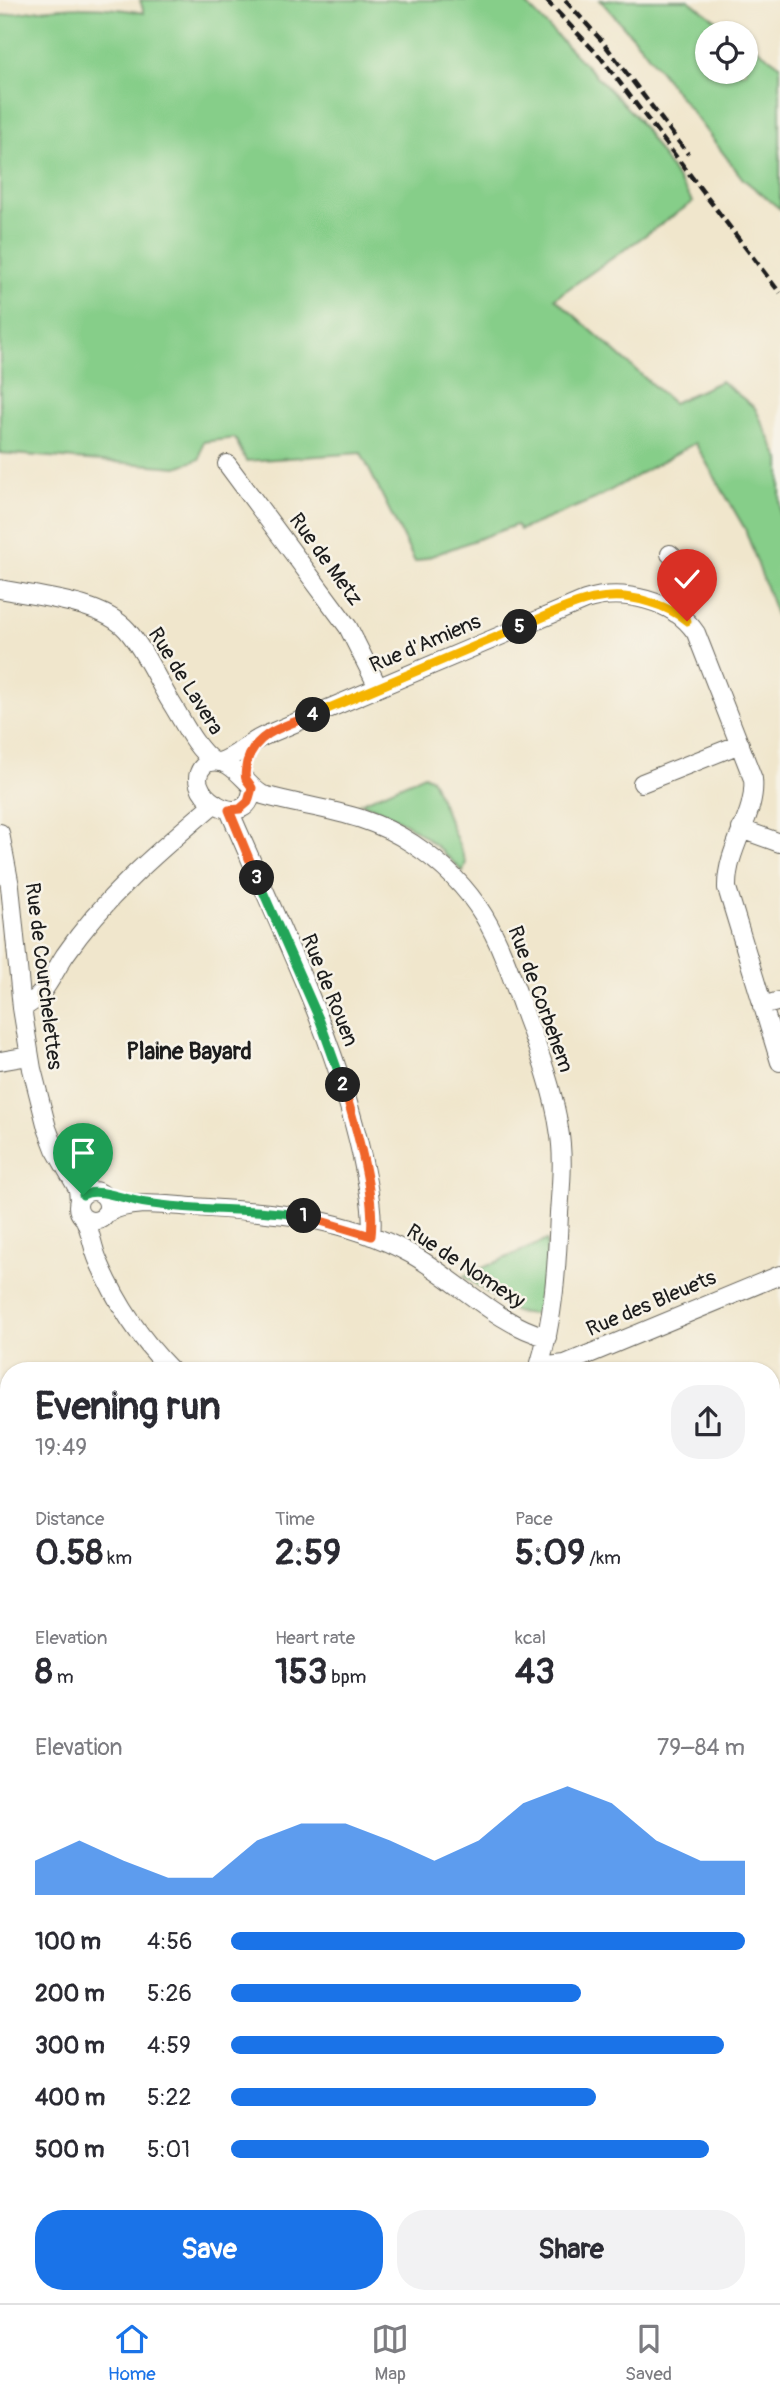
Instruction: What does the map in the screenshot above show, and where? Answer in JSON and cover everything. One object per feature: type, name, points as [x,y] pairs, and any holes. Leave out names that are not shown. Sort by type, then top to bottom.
[{"type":"street","name":"Rue de Metz","points":[[227,464],[348,626],[378,687]]},
{"type":"street","points":[[670,554],[684,566],[688,577],[675,613],[687,621],[696,634],[754,784],[750,804],[729,860],[727,888],[780,1062]]},
{"type":"street","name":"Rue de Lavera","points":[[0,589],[91,609],[124,627],[195,740],[216,761]]},
{"type":"street","name":"Rue d'Amiens","points":[[216,761],[228,759],[264,736],[579,603],[605,596],[641,599],[675,613]]},
{"type":"street","points":[[249,783],[216,761],[201,767],[197,781],[201,789],[222,807],[238,810],[243,807],[250,798],[249,754],[264,736]]},
{"type":"street","points":[[642,783],[740,744]]},
{"type":"street","name":"Rue de Corbehem","points":[[249,783],[267,797],[351,814],[393,832],[422,850],[457,879],[492,928],[512,974],[538,1051],[559,1129],[562,1166],[556,1274],[547,1337],[540,1362]]},
{"type":"street","points":[[22,1008],[39,998],[73,944],[119,888],[222,807]]},
{"type":"street","name":"Rue de Rouen","points":[[222,807],[320,1021],[341,1078],[367,1182],[372,1218],[371,1236]]},
{"type":"street","points":[[741,829],[780,843]]},
{"type":"street","name":"Rue de Courchelettes","points":[[0,833],[13,902],[29,1056],[47,1128],[55,1149],[78,1189],[96,1254],[112,1289],[161,1362]]},
{"type":"street","points":[[762,1006],[780,1001]]},
{"type":"street","points":[[0,1061],[29,1056]]},
{"type":"street","points":[[87,1192],[98,1192],[107,1201],[107,1208],[105,1214],[97,1220],[82,1209],[87,1192]]},
{"type":"street","name":"Rue de Nomexy","points":[[98,1192],[154,1205]]},
{"type":"street","name":"Rue de Nomexy","points":[[105,1214],[123,1206],[154,1205],[289,1214],[329,1222],[371,1236],[421,1259],[518,1327],[547,1337]]},
{"type":"street","name":"Rue des Bleuets","points":[[570,1362],[780,1275]]},
{"type":"green space","points":[[140,0],[519,0],[526,4],[636,117],[693,202],[555,298],[673,403],[721,381],[755,408],[780,460],[780,626],[745,529],[695,443],[595,499],[520,530],[516,525],[415,562],[361,453],[246,461],[235,438],[203,442],[200,459],[177,467],[0,453],[0,16],[72,7],[144,13]]},
{"type":"green space","points":[[600,0],[688,0],[718,21],[695,21],[695,84],[758,84],[758,49],[780,65],[780,209],[743,179],[641,46]]},
{"type":"green space","points":[[424,775],[432,779],[466,862],[463,872],[416,830],[389,814],[360,803]]},
{"type":"green space","points":[[547,1240],[546,1289],[540,1307],[534,1314],[515,1312],[464,1276]]},
{"type":"railway","points":[[546,0],[601,58],[780,293]]},
{"type":"railway","points":[[565,0],[602,41],[688,154]]},
{"type":"district","name":"Plaine Bayard","points":[[189,1051]]},
{"type":"route","points":[[83,1195],[95,1191],[154,1205],[289,1214],[329,1222],[371,1236],[372,1218],[367,1182],[341,1078],[320,1021],[229,810],[235,811],[246,805],[252,794],[245,774],[249,754],[264,736],[596,597],[623,596],[641,599],[668,609],[687,621]]}]
